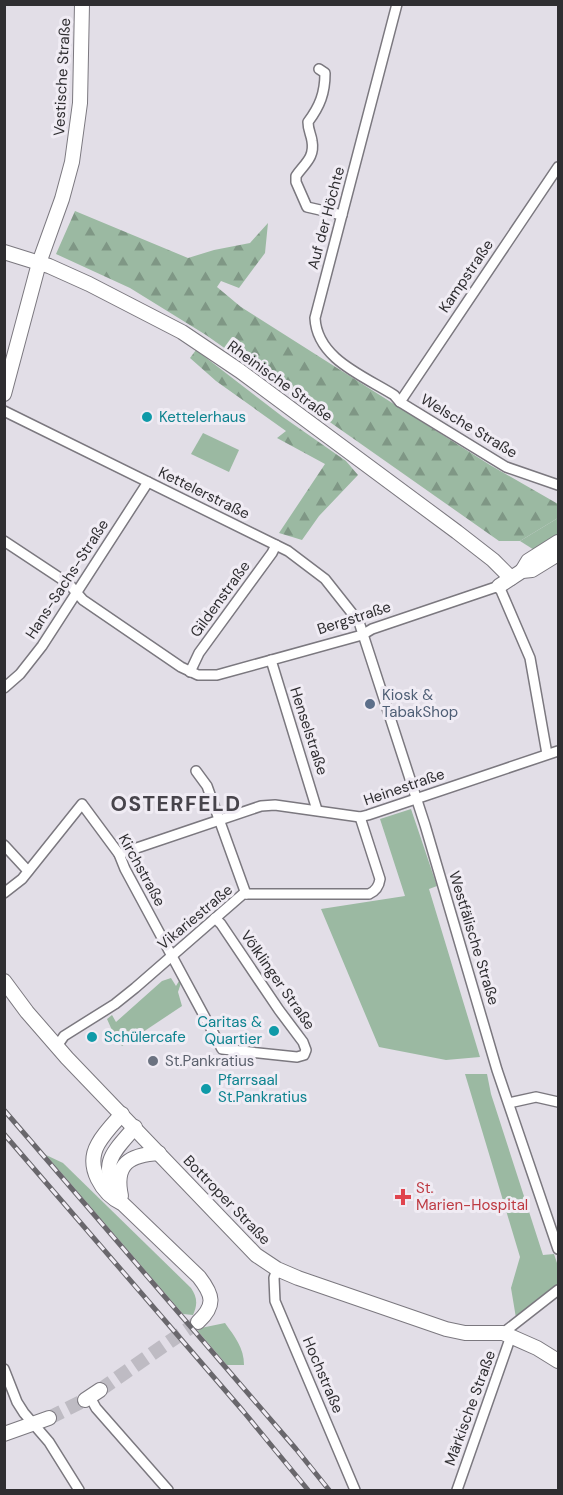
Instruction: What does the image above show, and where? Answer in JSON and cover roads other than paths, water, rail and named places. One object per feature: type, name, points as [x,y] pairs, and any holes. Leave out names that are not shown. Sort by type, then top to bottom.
[{"type":"main road","name":"Vestische Straße","points":[[4,394],[39,263],[62,198],[75,146],[82,83],[82,4]]},
{"type":"main road","name":"Rheinische Straße","points":[[4,252],[39,263],[128,303],[199,344],[458,532],[498,564],[516,574]]},
{"type":"main road","name":"Bergstraße","points":[[499,586],[516,574],[528,561],[558,542]]},
{"type":"main road","name":"Bergstraße","points":[[516,574],[532,570],[558,554]]},
{"type":"main road","name":"Bottroper Straße","points":[[4,981],[57,1046],[256,1255],[277,1269],[446,1329],[465,1333],[507,1334],[558,1361]]},
{"type":"main road","points":[[122,1114],[98,1144],[93,1160],[98,1179],[104,1190],[123,1204]]},
{"type":"main road","points":[[135,1127],[112,1153],[108,1164],[111,1184],[116,1196],[123,1204],[205,1285],[210,1297],[210,1307],[198,1322]]},
{"type":"main road","points":[[123,1204],[120,1194],[120,1177],[128,1161],[140,1154],[159,1153]]},
{"type":"main road","points":[[4,1434],[50,1418]]},
{"type":"street","name":"Auf der Höchte","points":[[397,4],[315,318],[320,341],[334,358],[394,395],[399,402]]},
{"type":"street","points":[[319,69],[325,73],[325,92],[321,103],[308,122],[313,145],[312,154],[308,163],[296,176],[296,182],[307,207],[342,215]]},
{"type":"street","name":"Kampstraße","points":[[399,402],[558,167]]},
{"type":"street","name":"Welsche Straße","points":[[399,402],[506,467],[558,485]]},
{"type":"street","name":"Kettelerstraße","points":[[4,411],[301,559],[326,579],[359,622],[362,635]]},
{"type":"street","name":"Hans-Sachs-Straße","points":[[4,688],[20,674],[36,654],[148,482]]},
{"type":"street","points":[[4,541],[69,584],[83,600],[190,672]]},
{"type":"street","name":"Gildenstraße","points":[[190,672],[199,653],[276,545]]},
{"type":"street","points":[[499,586],[530,658],[547,754]]},
{"type":"street","name":"Bergstraße","points":[[190,672],[205,676],[217,675],[362,635],[372,629],[499,586]]},
{"type":"street","name":"Westfälische Straße","points":[[362,635],[416,799],[497,1070],[558,1249]]},
{"type":"street","name":"Henselstraße","points":[[271,660],[317,810]]},
{"type":"street","name":"Heinestraße","points":[[119,854],[266,805],[360,817],[384,811],[558,751]]},
{"type":"street","points":[[196,771],[207,786],[246,894]]},
{"type":"street","name":"Kirchstraße","points":[[28,871],[82,804],[119,854],[222,1049]]},
{"type":"street","name":"Vikariestraße","points":[[57,1046],[64,1036],[115,1004],[240,896],[246,894],[369,894],[374,891],[380,879],[360,817]]},
{"type":"street","points":[[4,845],[28,871],[22,879],[4,893]]},
{"type":"street","name":"Völklinger Straße","points":[[215,918],[303,1042],[306,1052],[297,1057],[222,1049]]},
{"type":"street","points":[[509,1103],[536,1097],[558,1102]]},
{"type":"street","name":"Hochstraße","points":[[277,1269],[274,1278],[275,1301],[355,1491]]},
{"type":"street","points":[[507,1334],[558,1290]]},
{"type":"street","name":"Märkische Straße","points":[[457,1491],[507,1334]]},
{"type":"street","points":[[4,1370],[17,1402],[49,1442],[79,1491]]},
{"type":"street","points":[[92,1396],[96,1408],[168,1491]]},
{"type":"tunnel","points":[[100,1390],[198,1322]]},
{"type":"tunnel","points":[[49,1418],[85,1400]]},
{"type":"railway","points":[[4,1110],[329,1490]]},
{"type":"railway","points":[[4,1134],[243,1411],[308,1490]]},
{"type":"place","name":"Kettelerhaus","points":[[147,417]]},
{"type":"place","name":"Kiosk & TabakShop","points":[[370,704]]},
{"type":"place","name":"Caritas & Quartier","points":[[274,1031]]},
{"type":"place","name":"Schülercafe","points":[[92,1037]]},
{"type":"place","name":"St.Pankratius","points":[[153,1061]]},
{"type":"place","name":"Pfarrsaal St.Pankratius","points":[[206,1089]]},
{"type":"place","name":"St. Marien-Hospital","points":[[403,1197]]},
{"type":"district","name":"OSTERFELD","points":[[176,804]]}]
